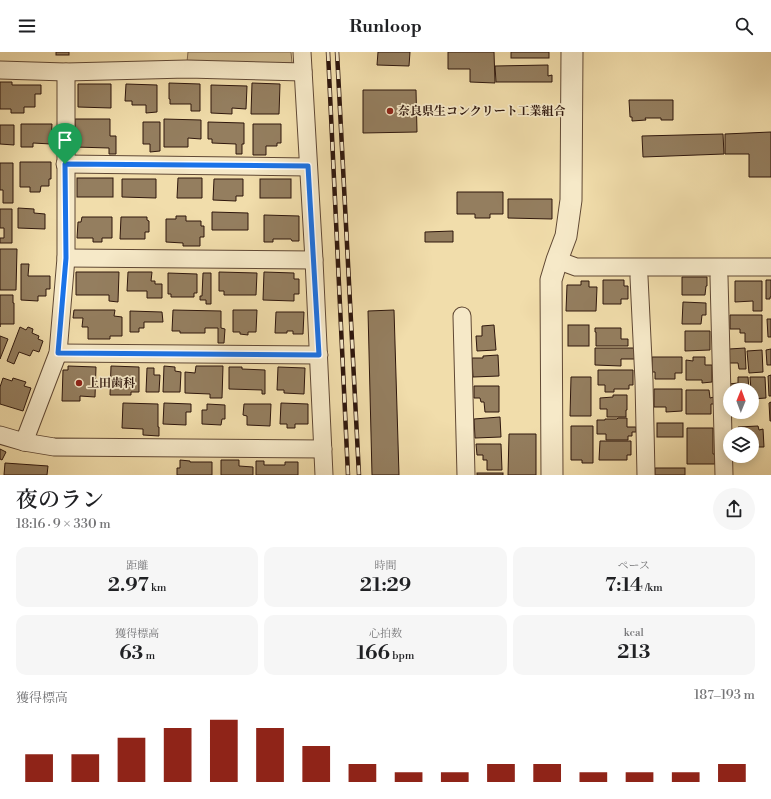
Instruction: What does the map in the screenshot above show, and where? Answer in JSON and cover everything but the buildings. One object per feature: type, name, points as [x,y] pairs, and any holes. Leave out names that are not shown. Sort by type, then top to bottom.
[{"type":"street","points":[[302,52],[319,355],[324,475]]},
{"type":"street","points":[[552,475],[551,280],[566,236],[571,200],[572,52]]},
{"type":"street","points":[[0,70],[66,72],[187,69],[302,72]]},
{"type":"street","points":[[24,442],[58,353],[66,258],[66,72]]},
{"type":"street","points":[[65,164],[308,166]]},
{"type":"street","points":[[66,258],[314,260]]},
{"type":"street","points":[[557,260],[576,267],[771,267]]},
{"type":"street","points":[[639,277],[644,381],[646,475]]},
{"type":"street","points":[[719,277],[724,475]]},
{"type":"street","points":[[462,316],[466,475]]},
{"type":"street","points":[[58,353],[319,355]]},
{"type":"street","points":[[0,435],[24,442],[54,447],[323,449]]},
{"type":"shaded area","points":[[188,52],[291,52],[292,63],[187,62]]},
{"type":"railway","points":[[328,52],[348,475]]},
{"type":"railway","points":[[337,52],[359,475]]},
{"type":"place","name":"奈良県生コンクリート工業組合","points":[[390,111]]},
{"type":"place","name":"上田歯科","points":[[79,383]]},
{"type":"route","points":[[65,164],[308,166],[319,355],[58,353],[66,258],[65,164]]}]
